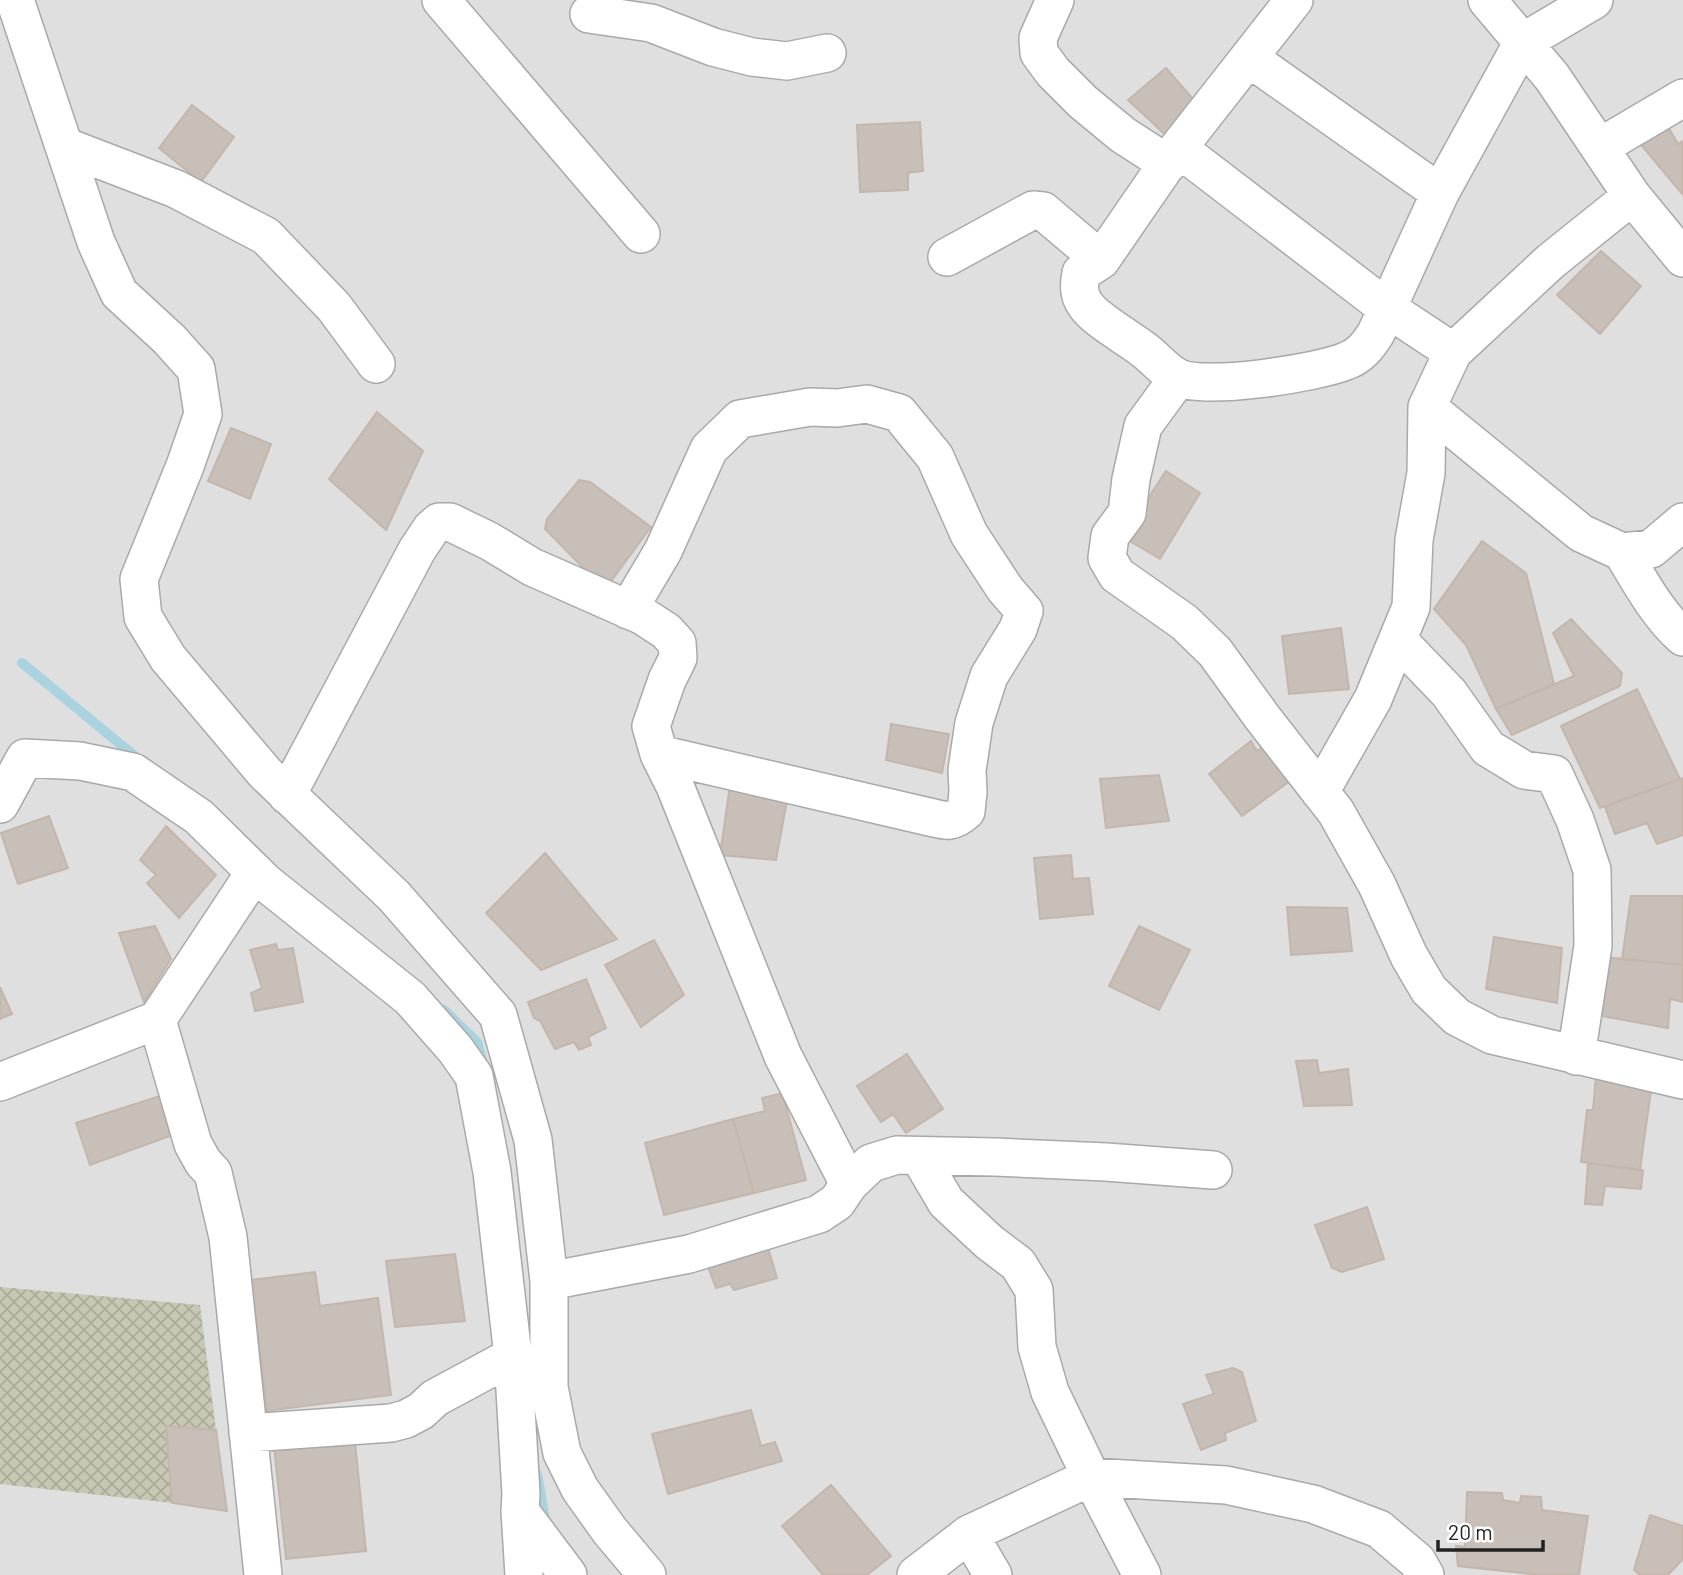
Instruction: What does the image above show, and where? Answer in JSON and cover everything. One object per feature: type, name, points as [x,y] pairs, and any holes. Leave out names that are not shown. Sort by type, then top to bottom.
[{"type":"street","points":[[15,0],[96,242],[119,293],[169,339],[195,369],[203,414],[139,579],[143,617],[168,659],[265,773],[394,896],[498,1015],[533,1140],[549,1281],[550,1387],[562,1453],[580,1489],[610,1531],[647,1575]]},
{"type":"street","points":[[441,0],[641,234]]},
{"type":"street","points":[[1055,0],[1038,38],[1039,53],[1053,72],[1083,102],[1123,135],[1173,156],[1388,309],[1454,352]]},
{"type":"street","points":[[1294,0],[1173,156],[1101,260],[1081,273],[1079,287],[1085,305],[1178,378],[1203,383],[1311,371],[1347,361],[1366,349],[1388,309],[1440,193],[1523,42],[1594,0]]},
{"type":"street","points":[[1487,0],[1552,77],[1632,196],[1682,256]]},
{"type":"street","points":[[589,13],[654,11],[713,47],[752,57],[787,61],[827,53]]},
{"type":"street","points":[[1249,58],[1440,193]]},
{"type":"street","points":[[1600,147],[1683,98]]},
{"type":"street","points":[[64,146],[176,189],[266,236],[334,307],[376,363]]},
{"type":"street","points":[[1320,792],[1373,699],[1411,607],[1414,540],[1426,473],[1427,407],[1454,352],[1551,261],[1632,196]]},
{"type":"street","points":[[947,257],[1033,210],[1042,211],[1101,260]]},
{"type":"street","points":[[1178,378],[1143,426],[1131,479],[1127,513],[1110,536],[1107,558],[1117,575],[1184,622],[1215,652],[1336,812],[1377,885],[1409,956],[1429,990],[1457,1017],[1492,1035],[1683,1080]]},
{"type":"street","points":[[628,610],[663,551],[709,449],[740,419],[810,407],[837,408],[867,404],[899,413],[935,457],[969,534],[1005,589],[1024,611],[1018,629],[989,676],[974,723],[967,770],[966,811],[958,819],[947,821],[659,754]]},
{"type":"street","points":[[1427,407],[1581,533],[1622,552],[1651,549],[1683,522]]},
{"type":"street","points":[[287,794],[417,550],[431,528],[439,522],[450,522],[489,541],[532,567],[643,616],[666,631],[677,643],[678,658],[667,680],[651,726],[659,754],[675,786],[783,1056],[849,1184]]},
{"type":"street","points":[[1622,552],[1653,601],[1674,630],[1683,637]]},
{"type":"street","points":[[1398,640],[1449,693],[1488,748],[1524,770],[1554,774],[1576,820],[1592,870],[1593,946],[1576,1056]]},
{"type":"street","points":[[0,804],[13,758],[80,761],[133,772],[199,817],[265,882],[410,998],[455,1049],[474,1076],[492,1172],[513,1356],[524,1575]]},
{"type":"street","points":[[0,1082],[157,1020],[255,872]]},
{"type":"street","points":[[157,1020],[193,1144],[213,1173],[228,1237],[262,1575]]},
{"type":"street","points":[[549,1281],[689,1254],[819,1214],[837,1202],[849,1184],[871,1163],[897,1155],[996,1157],[1213,1170]]},
{"type":"street","points":[[919,1156],[946,1202],[989,1242],[1018,1264],[1034,1290],[1037,1347],[1050,1392],[1142,1575]]},
{"type":"street","points":[[248,1433],[391,1423],[407,1419],[435,1398],[513,1356]]},
{"type":"street","points":[[916,1575],[969,1534],[1091,1477],[1226,1485],[1313,1504],[1379,1529],[1417,1561],[1425,1575]]},
{"type":"street","points":[[520,1511],[568,1575]]},
{"type":"street","points":[[969,1534],[993,1575]]},
{"type":"shaded area","points":[[0,0],[1683,0],[1683,1575],[0,1575]]},
{"type":"shaded area","points":[[0,1287],[200,1305],[216,1430],[166,1426],[172,1503],[0,1484]]},
{"type":"building","points":[[1166,68],[1200,107],[1169,138],[1128,100]]},
{"type":"building","points":[[192,105],[234,137],[201,182],[159,148]]},
{"type":"building","points":[[920,122],[923,171],[908,173],[908,190],[860,192],[857,125]]},
{"type":"building","points":[[1667,125],[1678,144],[1683,141],[1683,195],[1637,140]]},
{"type":"building","points":[[1601,251],[1641,286],[1600,334],[1557,295]]},
{"type":"building","points":[[377,412],[423,451],[386,530],[329,479]]},
{"type":"building","points":[[231,428],[271,444],[250,499],[208,481]]},
{"type":"building","points":[[1166,471],[1200,493],[1160,559],[1123,537]]},
{"type":"building","points":[[579,480],[590,482],[651,527],[612,580],[600,585],[545,529],[547,519]]},
{"type":"building","points":[[1482,541],[1526,573],[1554,684],[1496,709],[1466,645],[1434,609]]},
{"type":"building","points":[[1571,619],[1622,673],[1620,686],[1512,735],[1496,709],[1574,676],[1553,633]]},
{"type":"building","points":[[1341,628],[1349,689],[1289,694],[1282,636]]},
{"type":"building","points":[[1637,689],[1680,779],[1600,808],[1561,726]]},
{"type":"building","points":[[891,724],[949,734],[942,773],[886,760]]},
{"type":"building","points":[[1251,741],[1257,751],[1268,743],[1294,778],[1242,816],[1209,774]]},
{"type":"building","points":[[1159,775],[1169,821],[1106,828],[1100,779]]},
{"type":"building","points":[[731,778],[789,790],[776,860],[720,855]]},
{"type":"building","points":[[1683,778],[1683,835],[1657,844],[1647,823],[1615,834],[1605,807]]},
{"type":"building","points":[[49,816],[68,868],[18,884],[1,833]]},
{"type":"building","points":[[166,826],[216,875],[179,918],[147,883],[156,875],[140,860]]},
{"type":"building","points":[[545,853],[617,939],[541,970],[486,913]]},
{"type":"building","points":[[1071,855],[1073,879],[1089,878],[1093,914],[1040,919],[1034,858]]},
{"type":"building","points":[[1631,896],[1683,896],[1683,965],[1622,959]]},
{"type":"building","points":[[1287,907],[1347,908],[1352,951],[1291,955]]},
{"type":"building","points":[[155,926],[171,959],[144,1002],[119,933]]},
{"type":"building","points":[[1139,926],[1190,950],[1159,1010],[1109,986]]},
{"type":"building","points":[[1494,937],[1562,948],[1557,1003],[1486,989]]},
{"type":"building","points":[[654,940],[684,995],[641,1027],[605,965]]},
{"type":"building","points":[[276,944],[278,950],[293,948],[303,1002],[255,1011],[251,993],[262,988],[250,950]]},
{"type":"building","points":[[1605,957],[1683,965],[1683,1002],[1670,999],[1668,1028],[1596,1015]]},
{"type":"building","points":[[586,979],[606,1028],[588,1037],[591,1045],[579,1050],[574,1042],[555,1049],[540,1021],[534,1018],[528,1002]]},
{"type":"building","points":[[0,987],[12,1014],[0,1019]]},
{"type":"building","points":[[907,1054],[943,1109],[906,1133],[893,1114],[881,1122],[857,1086]]},
{"type":"building","points":[[1317,1060],[1319,1073],[1348,1069],[1352,1105],[1304,1106],[1296,1061]]},
{"type":"building","points":[[1596,1076],[1652,1083],[1640,1170],[1581,1162],[1587,1110],[1593,1110]]},
{"type":"building","points":[[779,1094],[784,1099],[806,1180],[754,1193],[733,1119],[765,1111],[762,1098]]},
{"type":"building","points":[[160,1096],[173,1135],[90,1165],[76,1123]]},
{"type":"building","points":[[733,1119],[754,1193],[664,1215],[645,1143]]},
{"type":"building","points":[[1588,1163],[1643,1170],[1641,1189],[1605,1186],[1602,1205],[1585,1204]]},
{"type":"building","points":[[1367,1207],[1384,1259],[1342,1272],[1332,1268],[1315,1225]]},
{"type":"building","points":[[765,1238],[777,1278],[734,1290],[730,1284],[716,1288],[704,1256]]},
{"type":"building","points":[[455,1254],[465,1321],[395,1327],[386,1261]]},
{"type":"building","points":[[315,1272],[320,1306],[378,1298],[391,1395],[267,1411],[251,1280]]},
{"type":"building","points":[[1233,1368],[1242,1372],[1256,1421],[1225,1433],[1226,1440],[1201,1450],[1183,1404],[1214,1394],[1206,1375]]},
{"type":"building","points":[[751,1410],[761,1446],[775,1442],[782,1461],[668,1494],[652,1434]]},
{"type":"building","points":[[166,1426],[216,1430],[227,1511],[172,1503]]},
{"type":"building","points":[[354,1432],[366,1551],[286,1559],[273,1437]]},
{"type":"building","points":[[831,1485],[891,1556],[867,1575],[823,1575],[782,1526]]},
{"type":"building","points":[[1467,1492],[1502,1493],[1503,1500],[1520,1503],[1521,1496],[1541,1497],[1542,1510],[1588,1516],[1579,1575],[1541,1575],[1458,1566],[1456,1546],[1465,1547]]},
{"type":"building","points":[[1650,1515],[1683,1526],[1683,1559],[1668,1575],[1640,1575],[1634,1570]]},
{"type":"waterway","points":[[22,663],[142,762]]},
{"type":"waterway","points":[[444,1010],[477,1042],[484,1066]]},
{"type":"waterway","points":[[537,1474],[548,1523]]}]
